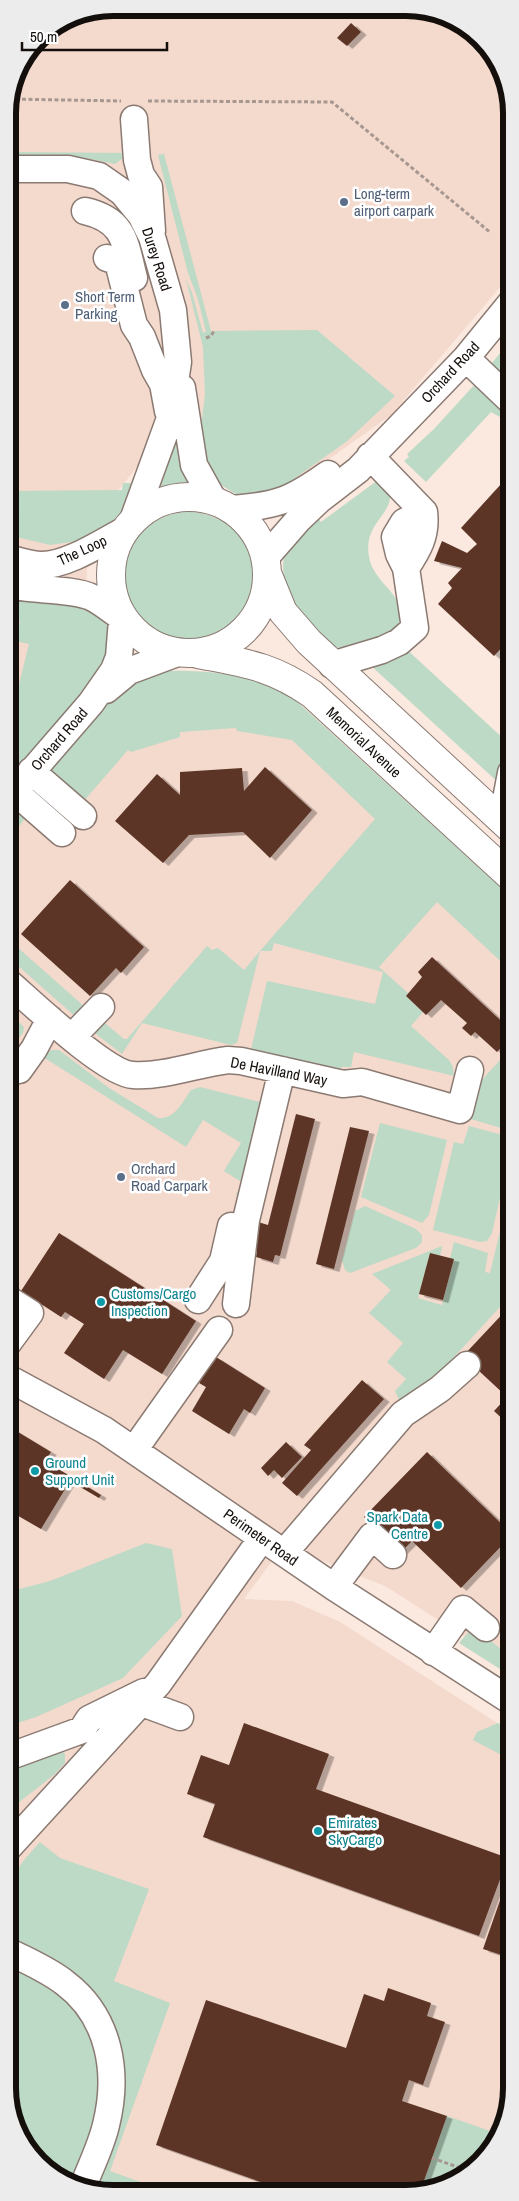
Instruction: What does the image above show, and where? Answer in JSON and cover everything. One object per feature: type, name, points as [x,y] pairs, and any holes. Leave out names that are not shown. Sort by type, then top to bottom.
[{"type":"main road","points":[[266,565],[266,587],[256,615],[246,628],[222,646],[207,651],[186,653],[163,648],[147,641],[121,618],[113,592],[111,566],[114,553],[129,525],[144,511],[171,499],[200,498],[222,505],[246,522],[255,533],[283,612],[293,625],[332,665],[503,821]]},
{"type":"main road","name":"Memorial Avenue","points":[[186,653],[246,663],[274,671],[293,681],[312,694],[503,870]]},
{"type":"street","points":[[138,110],[137,160],[141,175],[149,187],[152,236]]},
{"type":"street","name":"Durey Road","points":[[16,169],[68,169],[99,176],[112,183],[122,192],[142,215],[152,236],[173,310],[178,362],[193,459],[198,474],[222,505]]},
{"type":"street","points":[[84,211],[104,217],[113,222],[119,229],[145,321],[142,337]]},
{"type":"street","points":[[106,258],[116,261],[119,266],[134,325],[142,337],[166,395],[169,421]]},
{"type":"street","name":"Orchard Road","points":[[266,565],[319,500],[358,470],[378,447],[466,358],[503,313]]},
{"type":"street","points":[[466,358],[503,393]]},
{"type":"street","name":"Durey Road","points":[[129,525],[169,421],[178,362]]},
{"type":"street","points":[[332,665],[400,642],[415,628],[406,568],[422,543],[424,512],[378,447]]},
{"type":"street","name":"Orchard Road","points":[[222,505],[263,506],[291,498],[350,459],[378,447]]},
{"type":"street","name":"The Loop","points":[[16,560],[33,564],[52,564],[69,558],[129,525]]},
{"type":"street","points":[[16,587],[89,596],[121,618]]},
{"type":"street","points":[[16,602],[36,604],[64,592]]},
{"type":"street","name":"Orchard Road","points":[[91,703],[116,666],[119,657],[121,618]]},
{"type":"street","name":"Orchard Road","points":[[17,784],[91,703],[129,671],[186,653]]},
{"type":"street","points":[[17,784],[83,816]]},
{"type":"street","points":[[17,784],[62,833]]},
{"type":"street","name":"De Havilland Way","points":[[16,989],[109,1066],[131,1075],[146,1075],[228,1060],[343,1084],[362,1082],[460,1110],[470,1070]]},
{"type":"street","points":[[72,1037],[101,1007]]},
{"type":"street","points":[[19,1070],[34,1049],[50,1019]]},
{"type":"street","points":[[236,1304],[246,1220],[282,1070]]},
{"type":"street","points":[[198,1300],[224,1261],[233,1206]]},
{"type":"street","points":[[16,1303],[30,1313],[16,1332]]},
{"type":"street","points":[[134,1450],[219,1330]]},
{"type":"street","points":[[284,1553],[403,1414],[440,1389],[466,1365]]},
{"type":"street","name":"Perimeter Road","points":[[16,1382],[104,1430],[334,1588],[503,1696]]},
{"type":"street","points":[[334,1588],[372,1536],[393,1555]]},
{"type":"street","points":[[16,1839],[150,1693],[262,1538]]},
{"type":"street","points":[[434,1652],[463,1609],[486,1628]]},
{"type":"street","points":[[150,1693],[180,1717]]},
{"type":"street","points":[[16,1754],[82,1730],[89,1719],[150,1693]]},
{"type":"street","points":[[16,1735],[76,1713],[89,1719]]},
{"type":"street","points":[[16,1955],[65,1983],[95,2013],[108,2045],[111,2088],[106,2125],[85,2181]]},
{"type":"path","points":[[17,100],[138,110],[332,102],[491,233]]},
{"type":"path","points":[[206,338],[211,336],[214,331]]},
{"type":"path","points":[[432,2158],[460,2168]]},
{"type":"shaded area","points":[[412,16],[424,18],[448,26],[465,36],[479,49],[493,71],[502,101],[503,283],[391,415],[298,481],[221,468],[138,466],[89,526],[85,618],[144,677],[246,680],[503,898],[503,1662],[387,1587],[284,1545],[244,1599],[292,1601],[340,1622],[503,1727],[503,2094],[499,2113],[490,2136],[470,2161],[454,2172],[437,2180],[418,2184],[107,2185],[82,2180],[65,2172],[40,2152],[29,2136],[20,2113],[16,2087],[16,107],[26,71],[36,54],[49,40],[65,29],[82,21],[101,17]]},
{"type":"green space","points":[[16,152],[130,153],[115,164],[86,158],[16,157]]},
{"type":"green space","points":[[164,154],[211,331],[317,330],[395,396],[346,442],[295,478],[298,482],[279,494],[239,496],[221,485],[209,470],[200,434],[205,395],[203,347],[186,279],[192,293],[203,333],[206,332],[198,299],[188,273],[158,155]]},
{"type":"green space","points":[[503,350],[503,374],[491,364]]},
{"type":"green space","points":[[476,383],[503,410],[503,415],[500,417],[491,412],[426,482],[404,461],[409,457],[407,454],[434,429]]},
{"type":"green space","points":[[174,443],[176,443],[189,480],[187,482],[162,486],[159,484]]},
{"type":"green space","points":[[378,480],[390,494],[387,508],[370,536],[368,546],[369,557],[372,567],[396,600],[400,608],[401,619],[397,631],[347,649],[335,647],[304,617],[289,594],[283,567],[285,552],[318,518],[321,522]]},
{"type":"green space","points":[[123,483],[137,483],[125,507],[111,523],[78,541],[50,545],[16,537],[16,491],[122,490]]},
{"type":"green space","points":[[189,512],[202,513],[214,517],[235,531],[249,552],[253,564],[253,590],[249,602],[235,623],[214,637],[202,641],[189,642],[176,641],[164,637],[143,623],[129,602],[125,590],[124,577],[125,564],[129,552],[143,531],[164,517],[176,513]]},
{"type":"green space","points":[[16,597],[78,605],[91,611],[110,630],[108,664],[16,770],[16,696],[29,644],[16,641],[20,622],[16,619]]},
{"type":"green space","points":[[404,647],[503,738],[503,762],[500,784],[368,663]]},
{"type":"green space","points":[[159,671],[194,671],[246,678],[278,690],[293,698],[503,890],[503,964],[437,902],[379,967],[408,993],[406,996],[423,1012],[411,1026],[449,1060],[453,1067],[454,1076],[354,1052],[351,1067],[341,1067],[340,1071],[251,1050],[267,981],[375,1004],[383,972],[274,943],[272,951],[260,951],[375,819],[292,740],[237,731],[236,728],[180,732],[180,737],[131,752],[128,750],[82,803],[49,774],[50,767],[118,689]]},
{"type":"green space","points":[[16,809],[28,814],[16,830]]},
{"type":"green space","points":[[16,946],[85,1007],[77,1018],[16,964]]},
{"type":"green space","points":[[207,946],[212,950],[218,948],[244,970],[260,951],[237,1043],[231,1045],[142,1023],[122,1054],[92,1031],[101,1020],[124,1039],[127,1039]]},
{"type":"green space","points":[[16,1020],[24,1027],[23,1033],[16,1041]]},
{"type":"green space","points":[[51,1050],[59,1050],[109,1088],[158,1118],[164,1118],[174,1113],[191,1090],[200,1087],[268,1104],[246,1200],[236,1194],[243,1183],[224,1171],[241,1143],[203,1120],[186,1147],[43,1057]]},
{"type":"green space","points":[[503,1057],[503,1129],[471,1119],[481,1081]]},
{"type":"green space","points":[[380,1123],[447,1140],[429,1215],[422,1223],[361,1197]]},
{"type":"green space","points":[[469,1126],[503,1135],[503,1184],[492,1233],[487,1241],[480,1242],[433,1230],[454,1142],[463,1144]]},
{"type":"green space","points":[[365,1206],[416,1229],[422,1235],[422,1242],[416,1248],[350,1273],[345,1270],[342,1260],[355,1211]]},
{"type":"green space","points":[[503,1219],[503,1304],[422,1392],[402,1407],[395,1391],[406,1379],[387,1362],[403,1343],[369,1313],[391,1290],[372,1274],[442,1246],[440,1256],[430,1253],[418,1298],[442,1305],[454,1260],[450,1258],[454,1242],[488,1253],[485,1272],[490,1273]]},
{"type":"green space","points":[[146,1543],[172,1549],[182,1616],[123,1678],[36,1717],[16,1723],[16,1590],[50,1581]]},
{"type":"green space","points":[[474,1626],[503,1651],[503,1671],[459,1643]]},
{"type":"green space","points":[[498,1723],[503,1726],[503,1756],[473,1740],[477,1732]]},
{"type":"green space","points":[[60,1749],[65,1754],[65,1763],[55,1774],[16,1805],[16,1763]]},
{"type":"green space","points":[[40,1842],[60,1858],[149,1889],[114,1981],[170,2003],[110,2171],[149,2185],[107,2185],[82,2180],[65,2172],[40,2152],[24,2125],[17,2100],[16,2087],[16,1872]]},
{"type":"green space","points":[[447,2116],[492,2132],[483,2147],[470,2161],[454,2172],[437,2180],[423,2183]]},
{"type":"building","points":[[351,23],[361,32],[347,46],[337,38]]},
{"type":"building","points":[[503,484],[503,646],[494,656],[438,604],[452,588],[448,583],[462,568],[434,561],[442,541],[467,553],[477,544],[461,528]]},
{"type":"building","points":[[265,767],[312,810],[270,858],[243,832],[189,835],[163,863],[115,821],[157,774],[180,795],[180,772],[242,768],[244,791]]},
{"type":"building","points":[[70,880],[144,947],[121,973],[116,968],[90,996],[21,934]]},
{"type":"building","points":[[432,957],[503,1023],[503,1046],[497,1052],[475,1032],[471,1036],[462,1028],[467,1023],[441,1000],[426,1015],[406,996],[422,977],[418,972]]},
{"type":"building","points":[[296,1114],[315,1119],[280,1256],[275,1255],[273,1262],[256,1257],[257,1250],[251,1249],[258,1222],[268,1225]]},
{"type":"building","points":[[350,1127],[369,1131],[334,1269],[316,1264]]},
{"type":"building","name":"Customs/Cargo Inspection","points":[[59,1233],[196,1321],[162,1374],[123,1350],[104,1379],[64,1353],[84,1324],[65,1312],[61,1317],[21,1291]]},
{"type":"building","points":[[430,1253],[454,1259],[443,1300],[419,1294]]},
{"type":"building","points":[[503,1314],[503,1393],[463,1356]]},
{"type":"building","points":[[216,1357],[265,1388],[250,1413],[244,1409],[229,1434],[192,1411],[206,1387],[199,1383]]},
{"type":"building","points":[[362,1380],[384,1399],[297,1496],[282,1483],[311,1450],[304,1445]]},
{"type":"building","points":[[503,1401],[503,1419],[494,1411]]},
{"type":"building","name":"Ground Support Unit","points":[[16,1431],[51,1452],[45,1461],[101,1495],[99,1498],[70,1481],[41,1529],[16,1515]]},
{"type":"building","points":[[286,1442],[302,1457],[282,1478],[274,1470],[268,1476],[261,1468]]},
{"type":"building","name":"Spark Data Centre","points":[[427,1452],[503,1525],[503,1544],[461,1588],[412,1541],[401,1552],[364,1517]]},
{"type":"building","name":"Emirates SkyCargo","points":[[244,1723],[329,1754],[316,1789],[503,1856],[503,1871],[479,1936],[203,1837],[215,1804],[187,1794],[201,1755],[229,1765]]},
{"type":"building","points":[[503,1892],[503,1955],[483,1949]]},
{"type":"building","points":[[388,1988],[431,2003],[427,2016],[445,2022],[423,2085],[409,2080],[402,2101],[447,2116],[423,2183],[405,2185],[269,2185],[156,2145],[206,2000],[346,2048],[364,1994],[384,2001]]},
{"type":"place","name":"Long-term airport carpark","points":[[344,202]]},
{"type":"place","name":"Short Term Parking","points":[[65,305]]},
{"type":"place","name":"Orchard Road Carpark","points":[[121,1177]]},
{"type":"place","name":"Customs/Cargo Inspection","points":[[101,1302]]},
{"type":"place","name":"Ground Support Unit","points":[[35,1471]]},
{"type":"place","name":"Spark Data Centre","points":[[438,1525]]},
{"type":"place","name":"Emirates SkyCargo","points":[[318,1831]]}]
